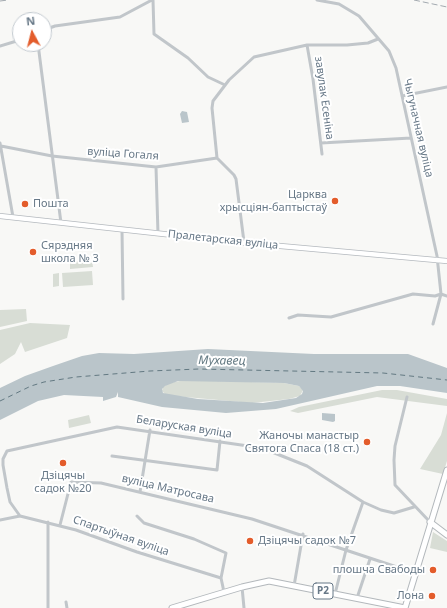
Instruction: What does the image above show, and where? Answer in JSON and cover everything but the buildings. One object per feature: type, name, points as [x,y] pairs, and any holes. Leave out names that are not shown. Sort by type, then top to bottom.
[{"type":"main road","name":"Пралетарская вуліца","points":[[0,216],[158,234],[447,261]]},
{"type":"main road","name":"Р2","points":[[172,608],[242,587],[269,582],[405,608],[447,470]]},
{"type":"main road","points":[[430,522],[447,535]]},
{"type":"street","points":[[52,27],[120,17],[153,0],[154,34],[188,58],[208,77],[225,84]]},
{"type":"street","name":"Чыгуначная вуліца","points":[[316,0],[339,4],[359,16],[389,51],[396,68],[438,260],[441,294],[433,324]]},
{"type":"street","points":[[244,242],[236,180],[234,175],[217,158],[212,108],[213,101],[225,84],[254,57],[307,45],[347,45],[368,43],[378,39]]},
{"type":"street","points":[[0,46],[12,42]]},
{"type":"street","name":"завулак Есеніна","points":[[307,45],[313,79],[322,154]]},
{"type":"street","points":[[39,52],[61,224]]},
{"type":"street","points":[[402,96],[447,87]]},
{"type":"street","points":[[321,143],[411,138]]},
{"type":"street","points":[[0,145],[13,217]]},
{"type":"street","name":"вуліца Гогаля","points":[[0,145],[52,156],[156,167],[217,158]]},
{"type":"street","points":[[156,167],[158,234]]},
{"type":"street","points":[[122,230],[123,298]]},
{"type":"street","points":[[289,318],[298,315],[331,317],[413,294],[435,296],[441,294],[447,296]]},
{"type":"street","points":[[407,397],[395,446],[395,485],[414,507],[430,522]]},
{"type":"street","name":"Беларуская вуліца","points":[[20,516],[10,502],[7,488],[3,459],[7,451],[110,428],[150,430],[262,448],[307,466],[363,502],[394,513],[414,507]]},
{"type":"street","points":[[140,492],[150,430]]},
{"type":"street","points":[[112,456],[217,470],[220,441]]},
{"type":"street","name":"вуліца Матросава","points":[[60,526],[71,482],[101,483],[252,519],[303,534],[370,559],[415,573]]},
{"type":"street","points":[[335,594],[346,550],[363,502]]},
{"type":"street","name":"Спартыўная вуліца","points":[[0,520],[20,516],[48,522],[221,578]]},
{"type":"street","points":[[137,516],[144,523],[194,539],[226,553],[221,578],[224,592]]},
{"type":"street","points":[[48,522],[48,608]]},
{"type":"street","points":[[294,586],[303,534]]},
{"type":"street","points":[[357,598],[370,559]]},
{"type":"street","points":[[242,587],[244,608]]},
{"type":"street","points":[[66,602],[67,608]]},
{"type":"shaded area","points":[[92,260],[93,267],[70,269],[70,262]]},
{"type":"shaded area","points":[[92,271],[93,285],[63,287],[62,273]]},
{"type":"shaded area","points":[[59,273],[59,286],[53,287],[53,274]]},
{"type":"shaded area","points":[[26,309],[27,321],[0,327],[0,310]]},
{"type":"shaded area","points":[[30,323],[70,325],[67,338],[25,352],[21,342],[15,354],[0,364],[0,330]]},
{"type":"shaded area","points":[[185,380],[284,383],[299,386],[303,390],[300,396],[289,399],[252,403],[174,396],[165,394],[162,391],[163,387],[169,383]]},
{"type":"shaded area","points":[[382,390],[397,390],[447,399],[447,406],[377,397],[298,413],[290,411],[299,407]]},
{"type":"shaded area","points":[[447,413],[447,461],[443,474],[420,469],[441,435]]},
{"type":"shaded area","points":[[89,415],[91,423],[69,428],[68,420]]},
{"type":"shaded area","points":[[433,532],[447,541],[447,552],[430,548]]},
{"type":"water","points":[[182,111],[187,112],[189,122],[182,123],[180,114]]},
{"type":"water","name":"Мухавец","points":[[208,349],[314,354],[408,354],[447,368],[447,393],[400,386],[377,386],[276,409],[226,413],[162,407],[118,397],[118,392],[116,397],[103,401],[103,397],[64,395],[38,401],[0,420],[0,388],[25,376],[82,356],[99,353],[134,354]],"holes":[[[178,381],[284,383],[299,386],[303,391],[302,394],[296,398],[263,403],[198,399],[163,393],[162,389],[165,386]]]},
{"type":"water","points":[[322,413],[335,414],[335,421],[322,420]]},
{"type":"ferry route","points":[[0,401],[31,386],[44,382],[76,377],[150,371],[199,369],[383,373],[447,380]]},
{"type":"railway","points":[[0,1],[8,0]]},
{"type":"railway","points":[[414,0],[447,7]]},
{"type":"place","name":"Царква хрысціян-баптыстаў","points":[[335,201]]},
{"type":"place","name":"Пошта","points":[[25,204]]},
{"type":"place","name":"Сярэдняя школа № 3","points":[[33,252]]},
{"type":"place","name":"Жаночы манастыр Святога Спаса (18 ст.)","points":[[367,442]]},
{"type":"place","name":"Дзіцячы садок №20","points":[[63,463]]},
{"type":"place","name":"Дзіцячы садок №7","points":[[250,541]]},
{"type":"place","name":"плошча Свабоды","points":[[433,570]]},
{"type":"place","name":"Лона","points":[[432,596]]}]
